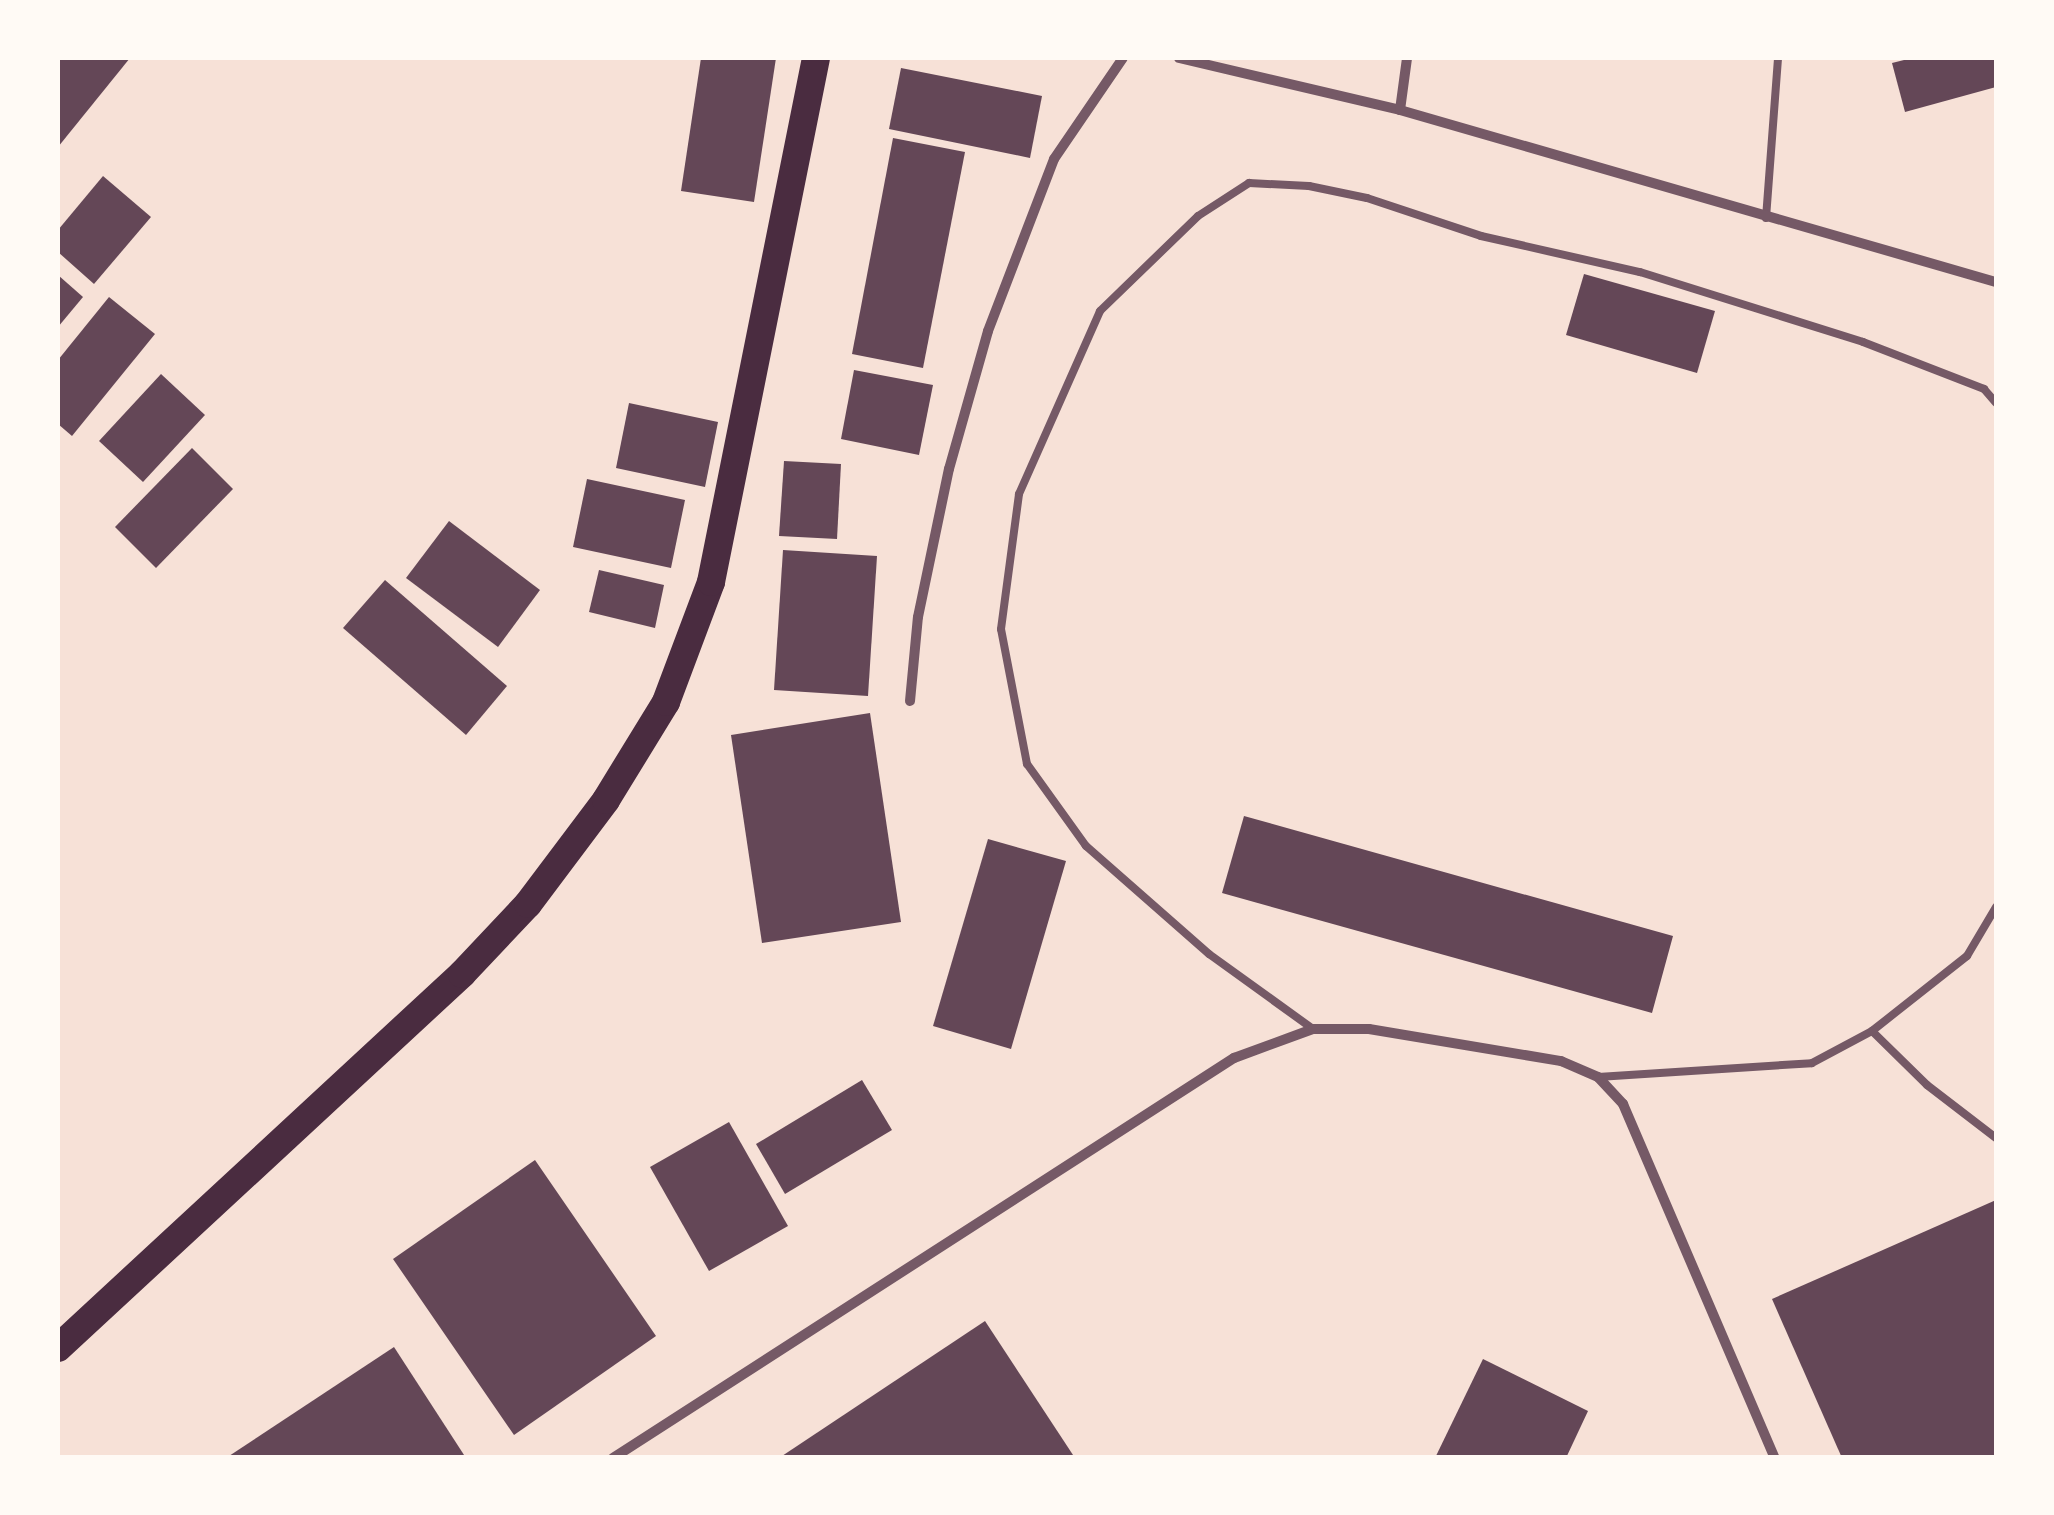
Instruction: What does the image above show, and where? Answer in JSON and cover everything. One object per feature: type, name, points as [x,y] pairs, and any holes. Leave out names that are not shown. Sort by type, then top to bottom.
[{"type":"highway","points":[[58,1348],[488,946],[528,904],[606,800],[666,702],[711,582],[816,58]]},
{"type":"street","points":[[910,701],[918,618],[945,488],[988,331],[1054,159],[1122,58]]},
{"type":"street","points":[[1178,58],[1400,110],[1996,282]]},
{"type":"street","points":[[1400,110],[1407,58]]},
{"type":"street","points":[[612,1458],[1234,1058],[1313,1029],[1369,1029],[1561,1061],[1598,1077],[1623,1104],[1774,1458]]},
{"type":"lane","points":[[1766,218],[1778,58]]},
{"type":"lane","points":[[1313,1029],[1209,954],[1086,846],[1027,764],[1001,629],[1019,494],[1100,311],[1198,216],[1249,183],[1308,186],[1367,198],[1482,236],[1640,272],[1863,342],[1984,389],[1996,403]]},
{"type":"lane","points":[[1598,1077],[1812,1062],[1872,1031],[1967,956],[1996,907]]},
{"type":"lane","points":[[1872,1031],[1926,1085],[1996,1138]]},
{"type":"building","points":[[58,58],[130,58],[58,147]]},
{"type":"building","points":[[701,58],[776,58],[754,202],[681,191]]},
{"type":"building","points":[[1912,58],[1996,58],[1996,87],[1905,112],[1892,63]]},
{"type":"building","points":[[901,68],[1042,96],[1030,158],[889,129]]},
{"type":"building","points":[[893,138],[965,152],[923,368],[852,354]]},
{"type":"building","points":[[103,176],[151,217],[94,284],[58,252],[58,230]]},
{"type":"building","points":[[1584,274],[1715,311],[1697,373],[1566,335]]},
{"type":"building","points":[[58,275],[83,297],[58,327]]},
{"type":"building","points":[[109,297],[155,334],[72,436],[58,424],[58,360]]},
{"type":"building","points":[[854,370],[933,385],[919,455],[841,439]]},
{"type":"building","points":[[161,374],[205,415],[143,482],[99,441]]},
{"type":"building","points":[[629,403],[718,422],[705,487],[616,468]]},
{"type":"building","points":[[192,448],[233,489],[156,568],[115,527]]},
{"type":"building","points":[[784,461],[841,464],[837,539],[779,536]]},
{"type":"building","points":[[587,479],[685,500],[671,568],[573,547]]},
{"type":"building","points":[[449,521],[540,590],[498,647],[406,578]]},
{"type":"building","points":[[783,550],[877,556],[868,696],[774,690]]},
{"type":"building","points":[[599,570],[664,585],[655,628],[589,612]]},
{"type":"building","points":[[385,580],[507,686],[466,735],[343,628]]},
{"type":"building","points":[[870,713],[901,922],[762,943],[731,735]]},
{"type":"building","points":[[1244,816],[1673,936],[1652,1013],[1222,893]]},
{"type":"building","points":[[988,839],[1066,861],[1011,1049],[933,1026]]},
{"type":"building","points":[[862,1080],[892,1130],[785,1194],[756,1144]]},
{"type":"building","points":[[729,1122],[788,1226],[709,1271],[650,1167]]},
{"type":"building","points":[[535,1160],[656,1336],[514,1435],[393,1259]]},
{"type":"building","points":[[1996,1200],[1996,1458],[1842,1458],[1772,1299]]},
{"type":"building","points":[[985,1321],[1075,1458],[779,1458]]},
{"type":"building","points":[[394,1347],[466,1458],[226,1458]]},
{"type":"building","points":[[1483,1359],[1588,1411],[1566,1458],[1435,1458]]}]
